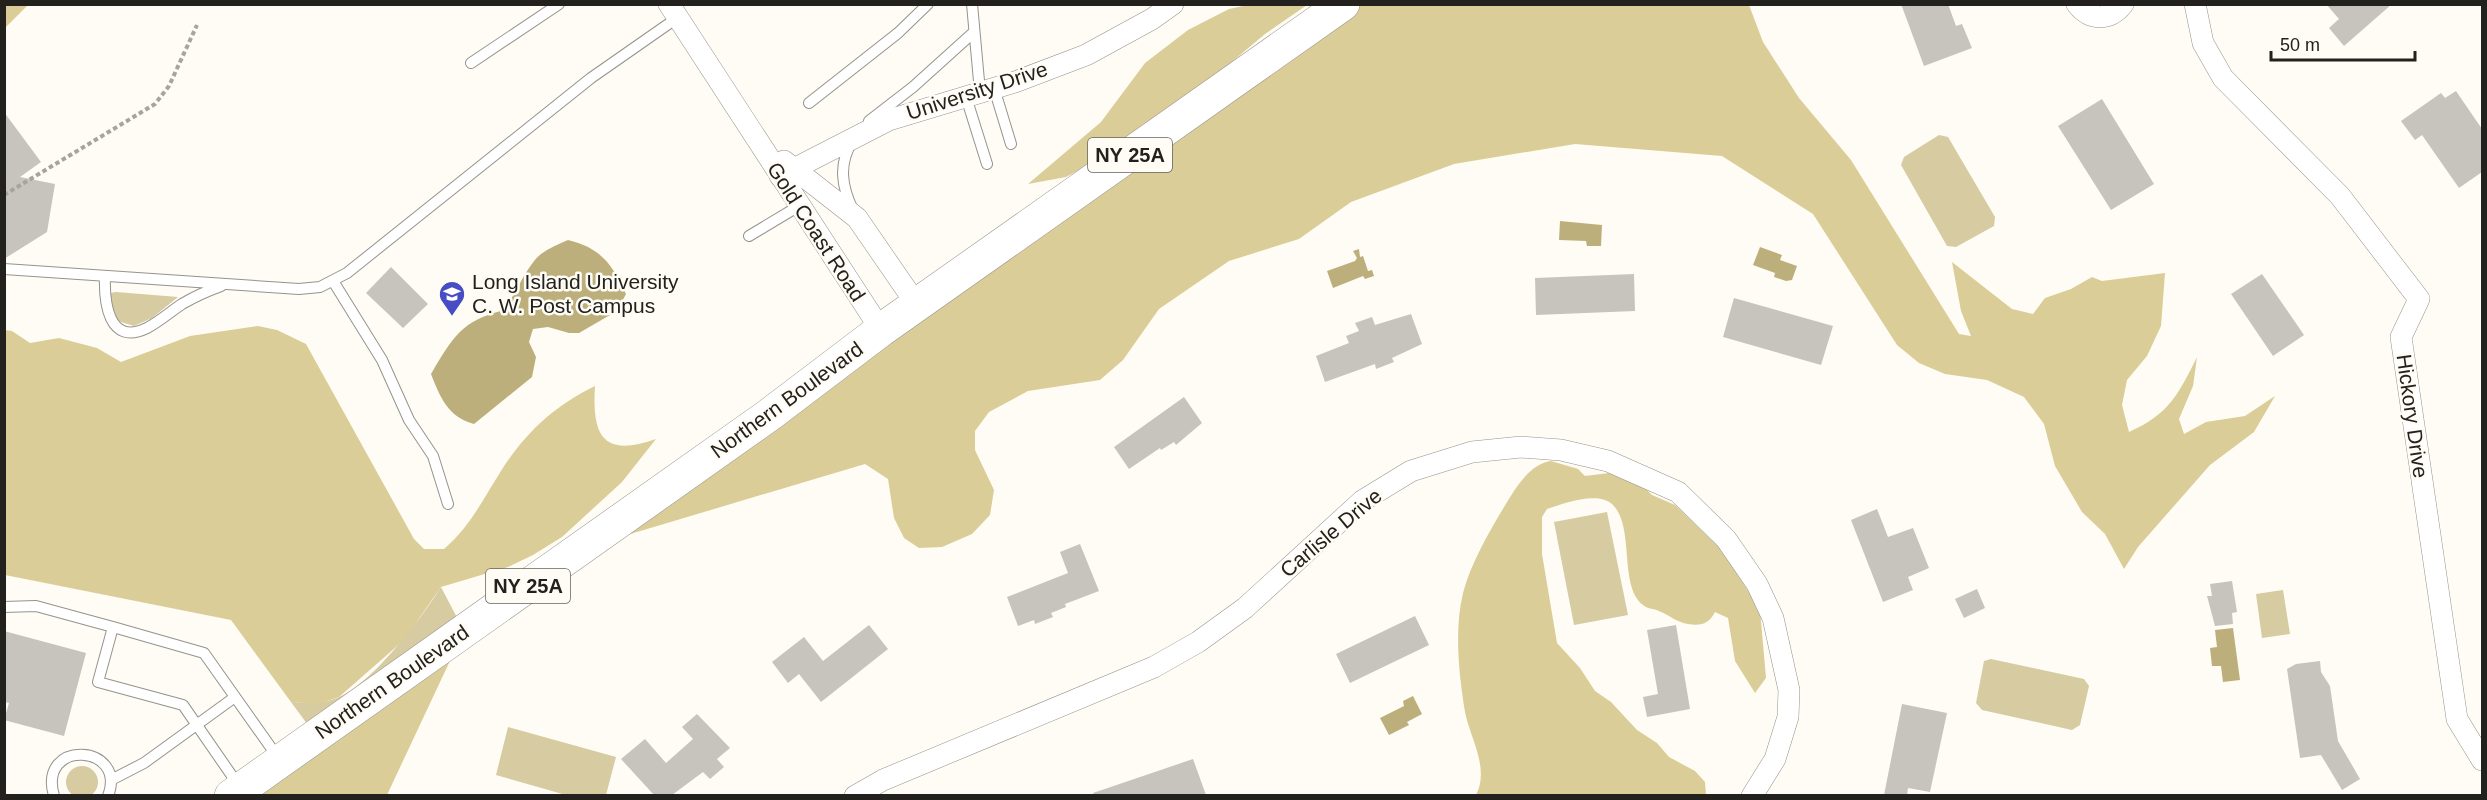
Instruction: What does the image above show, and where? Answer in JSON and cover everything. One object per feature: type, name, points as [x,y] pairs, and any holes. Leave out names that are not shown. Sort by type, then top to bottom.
[{"type":"main road","name":"Northern Boulevard","points":[[236,792],[769,415],[881,330],[1343,4]]},
{"type":"street","name":"University Drive","points":[[787,172],[889,120],[980,92],[1086,55],[1152,19],[1173,4]]},
{"type":"street","points":[[2077,4],[2089,15],[2098,17],[2116,13],[2123,4]]},
{"type":"street","name":"Hickory Drive","points":[[2195,4],[2203,43],[2223,78],[2340,196],[2419,299],[2401,337],[2457,719],[2482,760]]},
{"type":"street","name":"Gold Coast Road","points":[[673,11],[751,134],[787,172],[857,218],[917,305]]},
{"type":"street","name":"Gold Coast Road","points":[[787,172],[799,206],[881,330]]},
{"type":"street","name":"Carlisle Drive","points":[[855,795],[883,780],[1154,667],[1198,642],[1245,608],[1362,501],[1411,471],[1472,452],[1521,447],[1561,450],[1608,460],[1678,492],[1726,539],[1757,584],[1773,618],[1789,690],[1788,717],[1775,759],[1752,795]]},
{"type":"lane","points":[[471,63],[559,4]]},
{"type":"lane","points":[[809,103],[898,33],[928,4]]},
{"type":"lane","points":[[972,4],[987,164]]},
{"type":"lane","points":[[4,269],[299,289],[320,287],[333,281],[673,11]]},
{"type":"lane","points":[[857,218],[846,195],[842,176],[848,139],[913,87],[974,32]]},
{"type":"lane","points":[[980,92],[1011,144]]},
{"type":"lane","points":[[749,236],[799,206]]},
{"type":"lane","points":[[105,276],[104,300],[107,314],[120,328],[129,332],[146,329],[193,298],[226,284]]},
{"type":"lane","points":[[333,281],[382,360],[409,420],[433,456],[448,504]]},
{"type":"lane","points":[[4,607],[36,606],[204,653],[280,761]]},
{"type":"lane","points":[[113,627],[98,681],[183,705],[198,724],[236,792]]},
{"type":"lane","points":[[111,780],[144,763],[235,697]]},
{"type":"lane","points":[[54,795],[52,778],[55,769],[61,761],[78,754],[96,757],[109,771],[111,780],[108,795]]},
{"type":"path","points":[[4,195],[155,104],[169,86],[197,25]]},
{"type":"shaded area","points":[[4,5],[28,5],[5,28]]},
{"type":"shaded area","points":[[1248,5],[1307,5],[1265,34],[1196,92],[1117,150],[1066,177],[1028,184],[1101,122],[1145,63],[1188,30],[1229,9]]},
{"type":"shaded area","points":[[1343,5],[1749,5],[1763,42],[1799,98],[1851,160],[1959,334],[1971,336],[1961,311],[1952,262],[2012,309],[2033,314],[2045,298],[2071,289],[2092,277],[2102,281],[2165,273],[2161,326],[2147,356],[2127,380],[2122,405],[2129,432],[2154,418],[2171,402],[2197,357],[2193,386],[2179,419],[2184,434],[2206,422],[2245,416],[2275,396],[2254,432],[2210,465],[2138,547],[2124,569],[2105,534],[2082,512],[2055,466],[2044,424],[2024,397],[1987,380],[1945,374],[1919,363],[1897,345],[1813,214],[1722,156],[1575,144],[1454,164],[1351,202],[1299,239],[1229,261],[1159,309],[1123,360],[1100,380],[1028,391],[989,412],[975,431],[975,450],[994,490],[990,515],[972,534],[942,547],[919,548],[904,538],[894,518],[888,479],[865,464],[580,549]]},
{"type":"shaded area","points":[[1939,135],[1948,137],[1995,217],[1994,226],[1956,247],[1947,246],[1901,165],[1904,157]]},
{"type":"shaded area","points":[[1560,221],[1602,225],[1601,246],[1587,246],[1586,241],[1559,240]]},
{"type":"shaded area","points":[[568,240],[597,253],[616,274],[626,294],[617,311],[579,333],[569,333],[548,327],[533,329],[529,342],[536,357],[532,377],[474,424],[465,421],[446,405],[431,374],[452,340],[460,332],[478,319],[504,310],[536,259],[547,250]]},
{"type":"shaded area","points":[[1760,247],[1782,255],[1780,260],[1797,266],[1792,280],[1786,281],[1774,277],[1775,273],[1753,265]]},
{"type":"shaded area","points":[[1359,249],[1360,257],[1363,256],[1368,271],[1372,270],[1374,276],[1365,279],[1363,276],[1333,288],[1327,271],[1355,261],[1357,258],[1353,251]]},
{"type":"shaded area","points":[[110,293],[178,297],[152,318],[134,326],[118,321],[110,313]]},
{"type":"shaded area","points":[[258,326],[277,330],[306,344],[414,539],[424,549],[444,549],[476,512],[510,457],[530,433],[566,402],[595,386],[596,418],[604,438],[612,444],[623,446],[656,439],[622,482],[562,537],[508,567],[441,587],[404,640],[339,697],[318,704],[291,702],[231,620],[5,575],[5,330],[12,331],[30,343],[59,338],[97,348],[121,362],[190,336]]},
{"type":"shaded area","points":[[1551,461],[1578,469],[1585,476],[1609,473],[1641,484],[1652,495],[1675,505],[1723,551],[1760,610],[1766,678],[1755,693],[1735,661],[1728,618],[1715,612],[1704,623],[1697,625],[1684,623],[1646,607],[1637,599],[1629,574],[1624,529],[1613,505],[1607,501],[1590,498],[1547,509],[1542,517],[1542,554],[1557,643],[1580,668],[1595,691],[1611,702],[1637,730],[1657,743],[1669,757],[1695,771],[1705,782],[1706,795],[1476,795],[1480,785],[1480,764],[1467,722],[1459,668],[1458,637],[1463,593],[1481,549],[1523,478],[1536,467]]},
{"type":"shaded area","points":[[1607,512],[1628,615],[1574,625],[1554,522]]},
{"type":"shaded area","points":[[441,587],[464,631],[316,736],[291,702],[325,701],[351,691],[395,649]]},
{"type":"shaded area","points":[[2283,590],[2290,634],[2262,638],[2256,594]]},
{"type":"shaded area","points":[[2233,628],[2240,680],[2223,682],[2221,666],[2212,666],[2210,648],[2217,647],[2215,630]]},
{"type":"shaded area","points":[[464,631],[387,795],[231,796]]},
{"type":"shaded area","points":[[1991,659],[2084,679],[2089,686],[2080,725],[2072,730],[1982,710],[1976,703],[1984,661]]},
{"type":"shaded area","points":[[1413,696],[1422,714],[1407,722],[1409,725],[1389,735],[1380,718],[1404,706],[1403,701]]},
{"type":"shaded area","points":[[508,727],[616,757],[606,795],[566,795],[496,775]]},
{"type":"shaded area","points":[[82,766],[93,771],[98,782],[93,793],[82,798],[71,793],[66,782],[71,771]]},
{"type":"building","points":[[1901,4],[1948,4],[1956,26],[1962,24],[1972,48],[1924,66]]},
{"type":"building","points":[[2326,4],[2392,4],[2344,46],[2329,28],[2339,19]]},
{"type":"building","points":[[2456,91],[2482,129],[2482,172],[2459,188],[2422,135],[2415,140],[2401,121],[2441,93],[2445,98]]},
{"type":"building","points":[[2102,99],[2154,184],[2111,210],[2058,126]]},
{"type":"building","points":[[4,112],[41,162],[20,177],[55,184],[47,232],[4,259]]},
{"type":"building","points":[[391,267],[428,304],[403,328],[366,293]]},
{"type":"building","points":[[1634,274],[1635,311],[1536,315],[1535,278]]},
{"type":"building","points":[[2262,274],[2304,335],[2273,356],[2231,294]]},
{"type":"building","points":[[1734,298],[1833,326],[1821,365],[1723,337]]},
{"type":"building","points":[[1411,314],[1422,344],[1392,358],[1394,362],[1376,369],[1375,364],[1325,382],[1316,356],[1349,343],[1346,336],[1359,331],[1355,323],[1372,317],[1375,325]]},
{"type":"building","points":[[1184,397],[1202,423],[1176,445],[1174,442],[1161,450],[1160,448],[1129,469],[1114,447]]},
{"type":"building","points":[[1877,509],[1888,537],[1913,528],[1929,568],[1908,577],[1913,590],[1883,602],[1851,520]]},
{"type":"building","points":[[1080,544],[1099,591],[1065,604],[1066,607],[1051,613],[1053,617],[1035,624],[1034,620],[1018,626],[1007,597],[1068,573],[1060,552]]},
{"type":"building","points":[[2232,581],[2237,612],[2232,613],[2233,624],[2215,626],[2207,596],[2212,596],[2210,584]]},
{"type":"building","points":[[1977,589],[1985,608],[1964,618],[1955,599]]},
{"type":"building","points":[[1415,616],[1429,645],[1350,683],[1336,654]]},
{"type":"building","points":[[869,625],[888,649],[821,702],[799,674],[788,683],[772,662],[804,637],[823,661]]},
{"type":"building","points":[[1676,625],[1690,709],[1647,717],[1643,697],[1658,694],[1647,630]]},
{"type":"building","points":[[4,631],[86,653],[64,736],[4,720],[9,703],[4,702]]},
{"type":"building","points":[[2320,661],[2321,672],[2330,686],[2338,741],[2360,779],[2342,790],[2321,755],[2300,758],[2287,669],[2296,664]]},
{"type":"building","points":[[1902,704],[1947,713],[1930,792],[1908,788],[1907,795],[1884,795]]},
{"type":"building","points":[[697,714],[730,748],[717,759],[724,767],[710,779],[703,772],[672,795],[654,795],[621,759],[645,739],[666,763],[693,739],[682,727]]},
{"type":"building","points":[[1193,759],[1206,795],[1094,795],[1093,793]]},
{"type":"place","name":"Long Island University C. W. Post Campus","points":[[452,317]]}]
